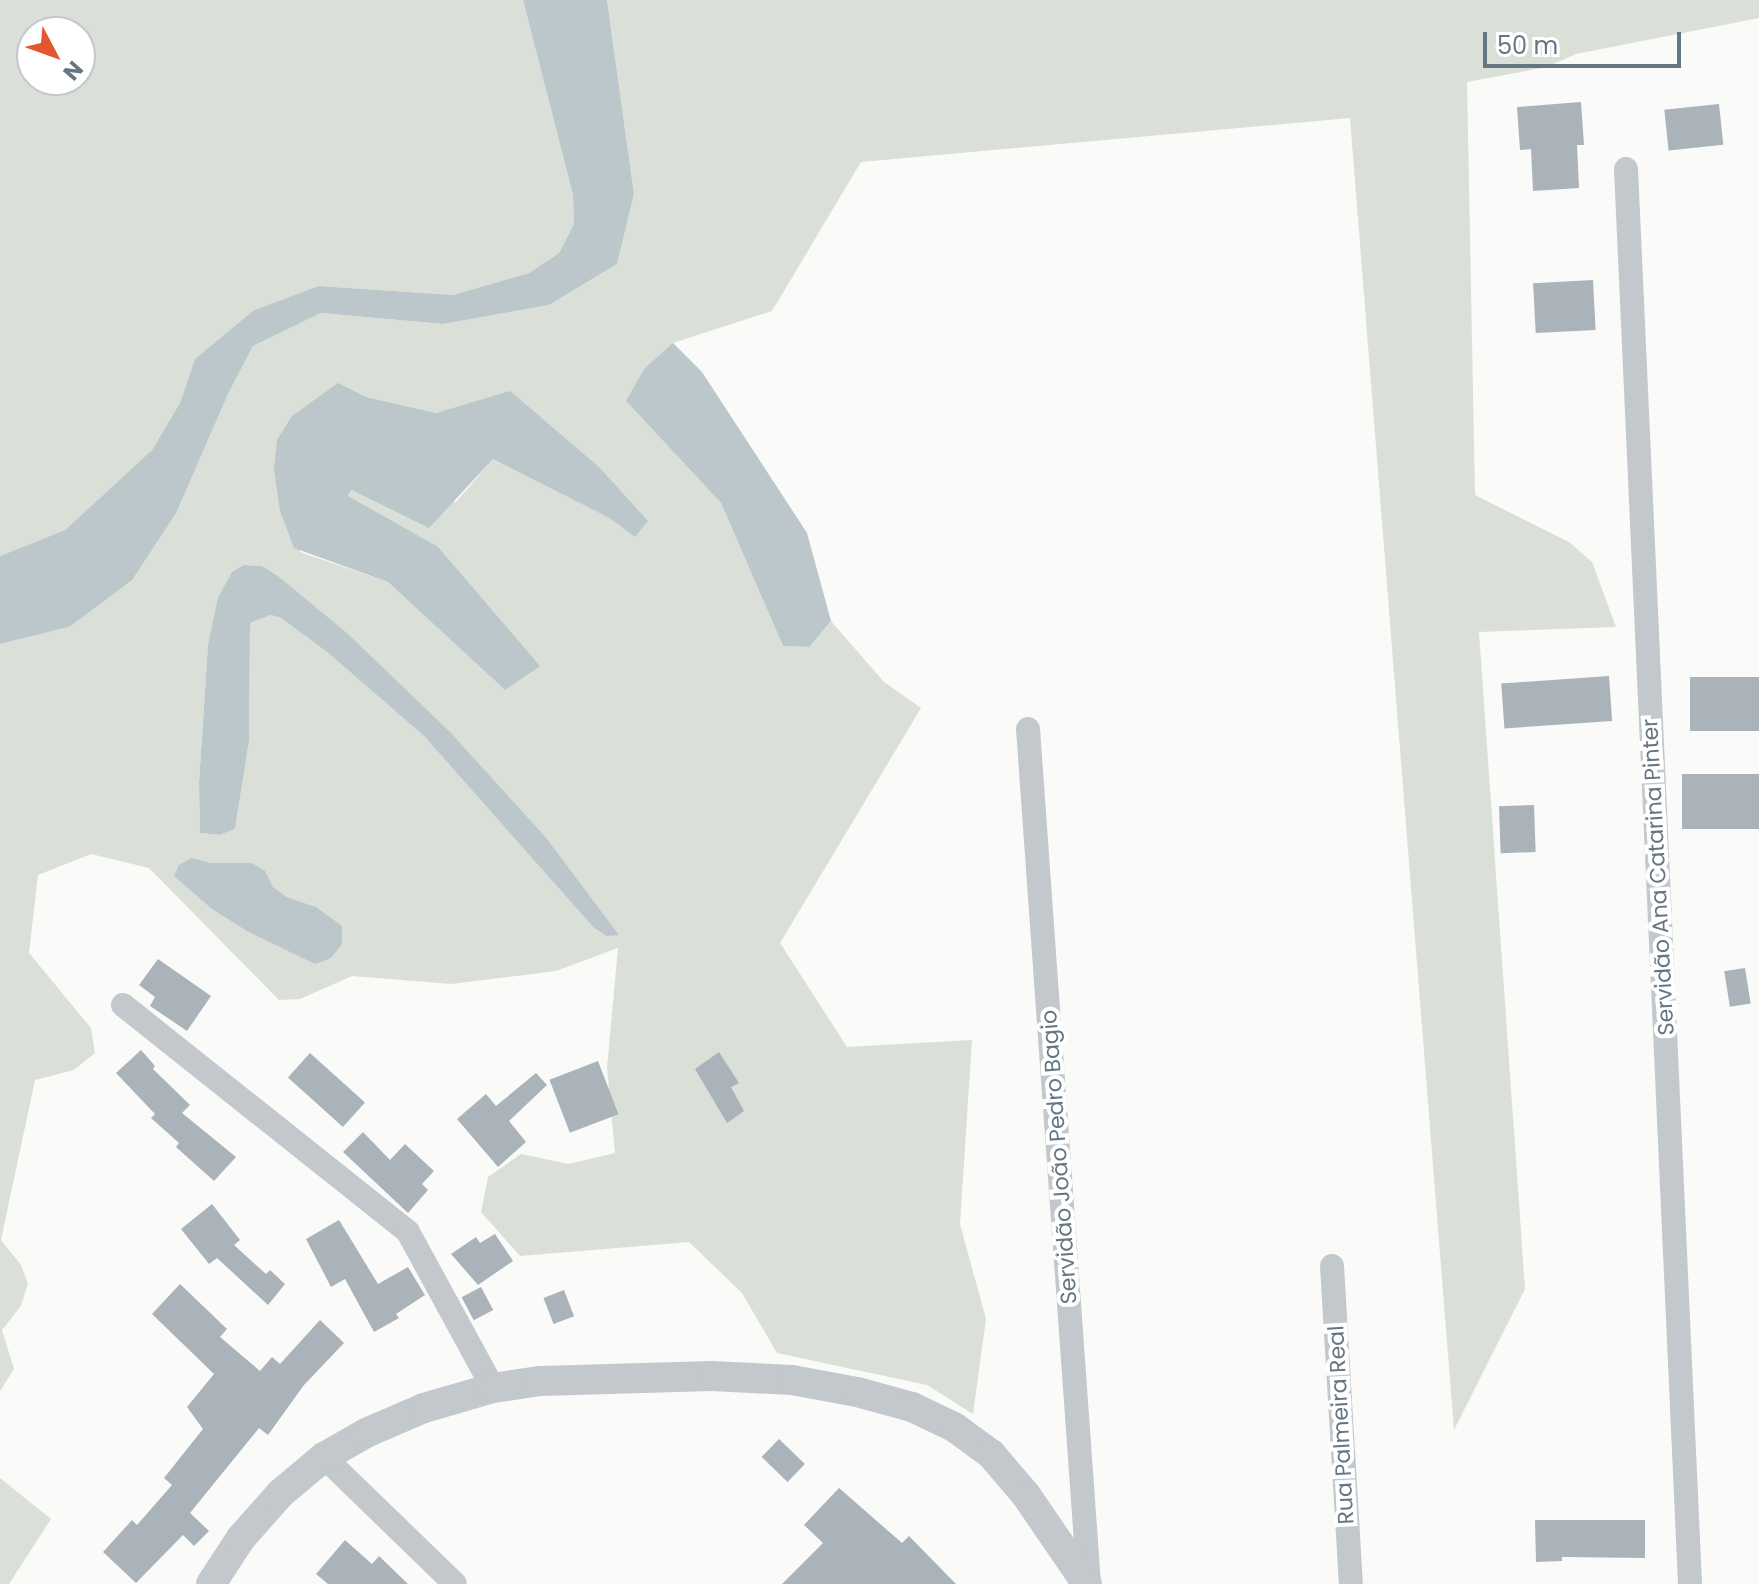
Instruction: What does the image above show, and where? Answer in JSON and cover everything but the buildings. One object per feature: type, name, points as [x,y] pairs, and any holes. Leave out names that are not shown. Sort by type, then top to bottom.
[{"type":"street","name":"Servidão Ana Catarina Pinter","points":[[1626,169],[1690,1584]]},
{"type":"street","name":"Servidão João Pedro Bagio","points":[[1028,729],[1088,1584]]},
{"type":"street","points":[[123,1005],[408,1232],[493,1388]]},
{"type":"street","name":"Rua Palmeira Real","points":[[1332,1266],[1351,1584]]},
{"type":"street","points":[[211,1584],[251,1527],[281,1493],[324,1457],[366,1433],[424,1408],[493,1388],[540,1381],[712,1376],[792,1380],[857,1392],[912,1407],[954,1427],[991,1454],[1026,1495],[1088,1584]]},
{"type":"street","points":[[324,1457],[455,1584]]},
{"type":"shaded area","points":[[0,0],[523,0],[573,195],[574,224],[559,253],[529,273],[453,295],[319,286],[195,359],[180,403],[152,450],[65,530],[0,556]]},
{"type":"shaded area","points":[[523,0],[607,0],[634,194],[617,264],[549,305],[443,324],[321,313],[253,346],[227,396],[176,513],[132,580],[69,627],[0,644],[0,556],[65,530],[152,450],[180,403],[195,359],[253,311],[319,286],[453,295],[529,273],[559,253],[574,224],[573,195]]},
{"type":"shaded area","points":[[607,0],[1759,0],[1759,18],[1576,54],[1547,67],[1467,82],[1475,495],[1569,542],[1592,562],[1616,627],[1479,632],[1525,1289],[1454,1430],[1350,118],[861,162],[772,311],[673,343],[626,401],[721,503],[783,646],[809,647],[831,621],[884,682],[921,708],[780,943],[847,1047],[972,1040],[960,1224],[986,1319],[973,1414],[927,1385],[777,1353],[742,1293],[689,1242],[520,1256],[481,1212],[488,1177],[521,1154],[569,1164],[615,1153],[607,1068],[618,948],[556,971],[451,984],[352,976],[300,999],[279,1000],[149,868],[91,854],[38,875],[29,953],[91,1028],[95,1053],[74,1070],[35,1080],[1,1240],[21,1265],[28,1283],[21,1306],[2,1330],[14,1369],[0,1391],[0,644],[69,627],[227,396],[253,346],[321,313],[443,324],[549,305],[617,264],[634,194]],"holes":[[[338,384],[366,397],[436,413],[510,392],[598,466],[635,536],[611,519],[493,459],[456,502],[353,490],[348,496],[505,690],[388,582],[300,552]],[[244,565],[262,566],[278,576],[548,840],[619,935],[593,927],[424,736],[327,652],[281,618],[271,615],[250,623],[249,741],[235,829],[220,835],[200,833],[199,782],[208,645]],[[192,858],[211,863],[252,863],[264,871],[273,887],[287,897],[316,907],[265,939],[212,909],[195,893]]]},
{"type":"shaded area","points":[[673,343],[702,372],[807,533],[831,621],[809,647],[783,646],[721,503],[626,401],[644,369]]},
{"type":"shaded area","points":[[338,383],[366,397],[436,413],[510,391],[598,466],[648,521],[635,537],[611,519],[493,459],[429,528],[352,490],[348,496],[438,547],[540,666],[505,690],[388,582],[294,548],[280,511],[274,469],[277,440],[292,416]]},
{"type":"shaded area","points":[[244,565],[262,566],[278,576],[348,634],[450,732],[548,840],[619,935],[607,936],[593,927],[424,736],[327,652],[281,618],[271,615],[250,623],[249,741],[235,829],[220,835],[200,833],[199,782],[208,645],[218,598],[232,572]]},
{"type":"shaded area","points":[[192,858],[211,863],[252,863],[265,871],[273,887],[287,897],[316,907],[342,926],[342,944],[331,958],[315,964],[247,931],[212,909],[174,876],[179,865]]},
{"type":"shaded area","points":[[0,1478],[51,1519],[9,1584],[0,1584]]}]
